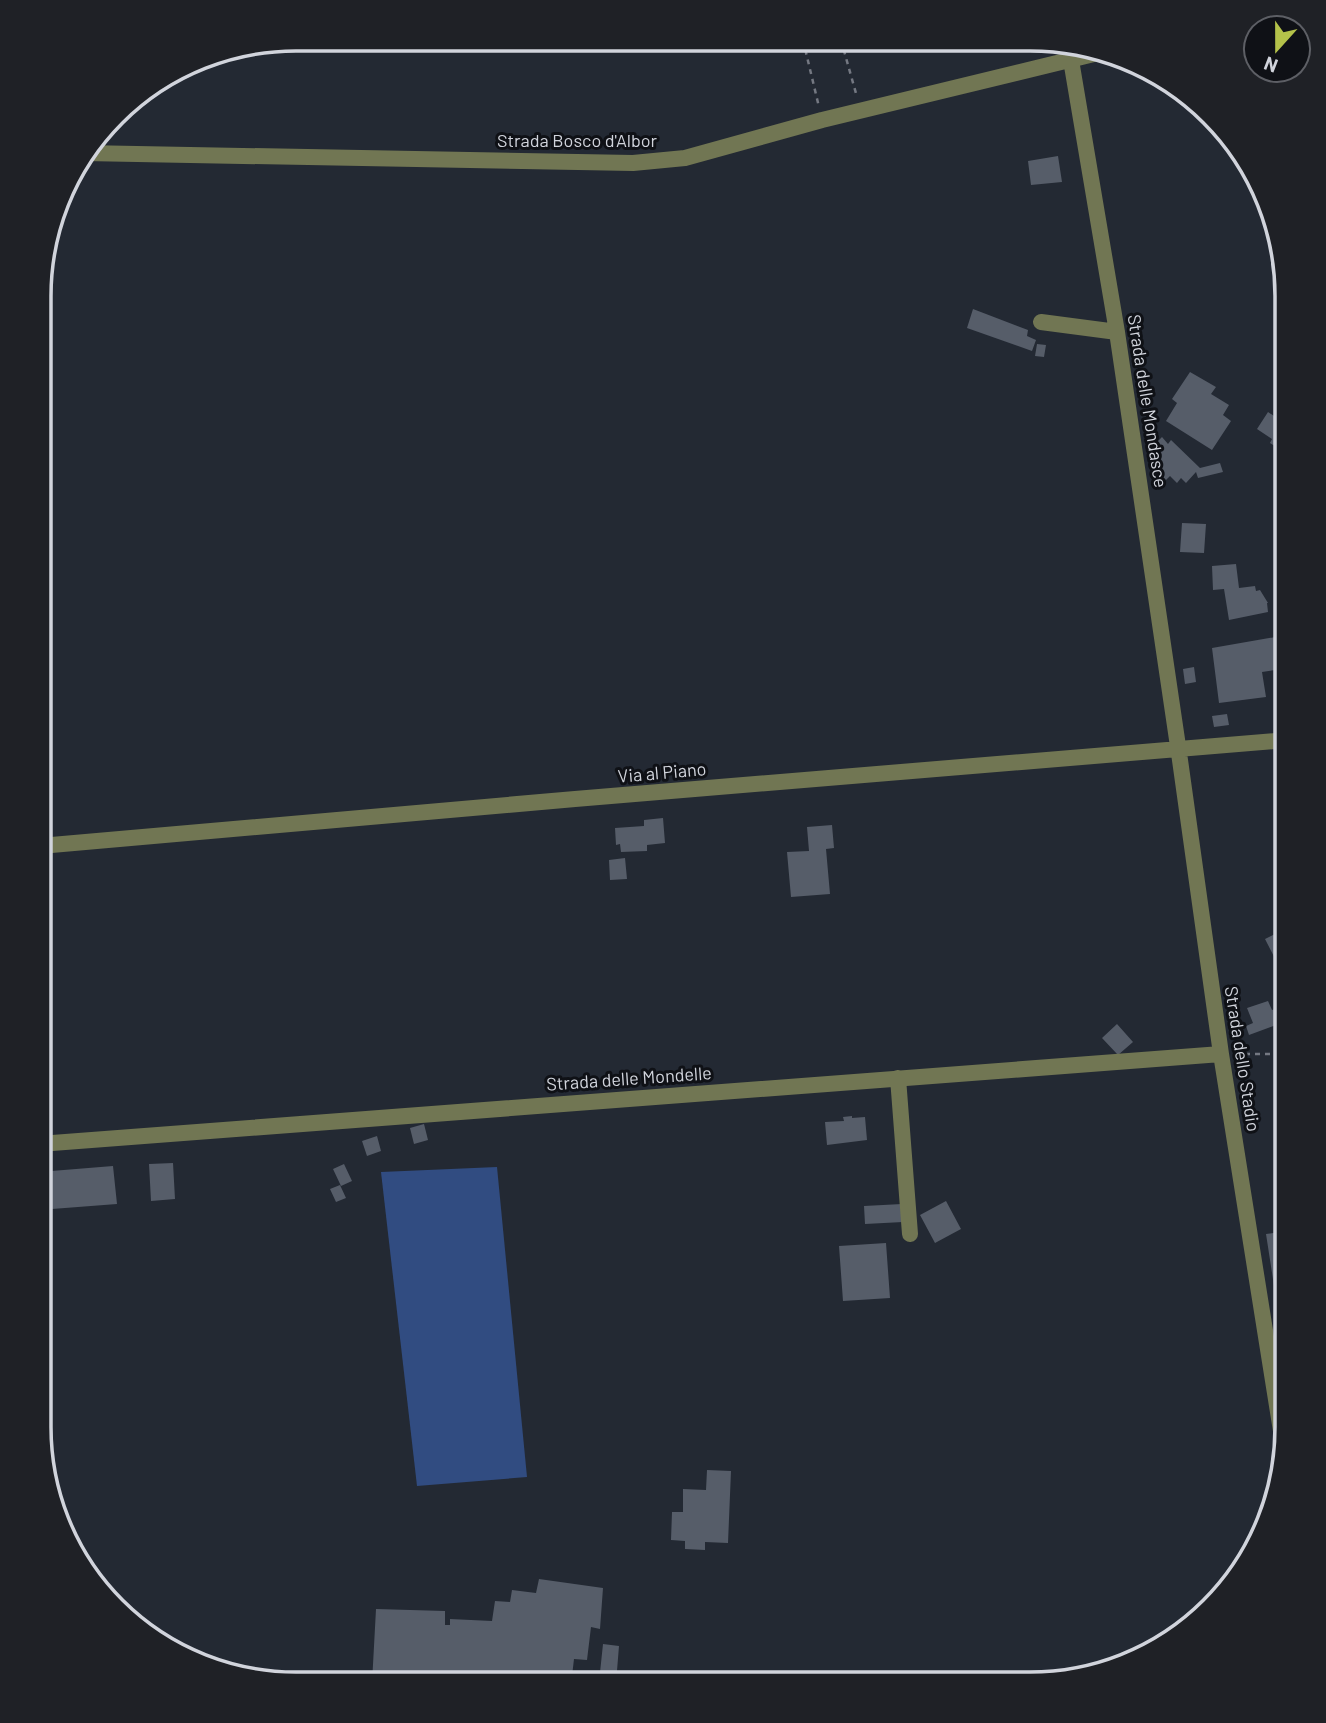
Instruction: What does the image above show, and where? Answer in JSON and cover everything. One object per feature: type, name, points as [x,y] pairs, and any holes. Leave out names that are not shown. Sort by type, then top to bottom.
[{"type":"street","name":"Strada Bosco d'Albor","points":[[97,153],[633,163],[685,158],[822,120],[1083,57]]},
{"type":"street","name":"Strada delle Mondasce","points":[[1070,60],[1117,332],[1178,749]]},
{"type":"street","points":[[1041,322],[1117,332]]},
{"type":"street","name":"Via al Piano","points":[[51,845],[1275,741]]},
{"type":"street","name":"Strada dello Stadio","points":[[1178,749],[1221,1054],[1275,1393]]},
{"type":"street","name":"Strada delle Mondelle","points":[[51,1143],[1221,1054]]},
{"type":"street","points":[[898,1078],[910,1234]]},
{"type":"path","points":[[806,51],[822,120]]},
{"type":"path","points":[[844,51],[860,111]]},
{"type":"path","points":[[1221,1054],[1275,1054]]},
{"type":"shaded area","points":[[497,1167],[527,1477],[417,1486],[381,1172]]},
{"type":"building","points":[[1058,156],[1062,182],[1031,185],[1028,161]]},
{"type":"building","points":[[973,309],[1028,330],[1027,336],[1036,340],[1032,351],[967,328]]},
{"type":"building","points":[[1037,344],[1046,345],[1044,357],[1035,356]]},
{"type":"building","points":[[1190,372],[1216,387],[1211,394],[1229,405],[1223,415],[1231,421],[1212,450],[1166,421],[1177,403],[1172,399]]},
{"type":"building","points":[[1268,412],[1275,417],[1275,446],[1270,443],[1272,439],[1257,429]]},
{"type":"building","points":[[1162,437],[1168,444],[1171,440],[1200,468],[1220,463],[1223,472],[1198,478],[1196,472],[1186,483],[1181,478],[1177,483],[1170,476],[1166,480],[1151,466],[1159,457],[1150,449]]},
{"type":"building","points":[[1182,523],[1206,524],[1204,553],[1180,552]]},
{"type":"building","points":[[1236,564],[1239,588],[1255,586],[1256,591],[1260,590],[1268,603],[1268,612],[1229,620],[1224,589],[1213,590],[1212,566]]},
{"type":"building","points":[[1275,637],[1275,670],[1262,672],[1266,697],[1219,703],[1212,648]]},
{"type":"building","points":[[1194,667],[1196,682],[1185,684],[1183,669]]},
{"type":"building","points":[[1227,714],[1229,725],[1214,727],[1212,716]]},
{"type":"building","points":[[663,818],[665,843],[647,845],[647,851],[621,852],[620,844],[616,845],[615,828],[644,826],[644,820]]},
{"type":"building","points":[[832,825],[834,848],[826,849],[830,894],[791,897],[787,852],[809,851],[807,827]]},
{"type":"building","points":[[625,858],[627,879],[610,880],[609,860]]},
{"type":"building","points":[[1275,934],[1275,959],[1265,939]]},
{"type":"building","points":[[1268,1001],[1272,1010],[1275,1009],[1275,1025],[1249,1035],[1246,1026],[1253,1023],[1247,1008]]},
{"type":"building","points":[[1117,1024],[1133,1042],[1118,1055],[1102,1038]]},
{"type":"building","points":[[843,1117],[865,1117],[867,1140],[827,1145],[825,1122],[844,1121]]},
{"type":"building","points":[[424,1124],[428,1140],[414,1144],[410,1128]]},
{"type":"building","points":[[377,1136],[381,1151],[367,1156],[362,1141]]},
{"type":"building","points":[[173,1163],[175,1199],[151,1201],[149,1164]]},
{"type":"building","points":[[344,1164],[352,1181],[341,1186],[333,1169]]},
{"type":"building","points":[[113,1166],[117,1204],[51,1209],[51,1171]]},
{"type":"building","points":[[340,1185],[346,1198],[336,1202],[330,1189]]},
{"type":"building","points":[[946,1201],[961,1229],[935,1243],[920,1215]]},
{"type":"building","points":[[902,1204],[903,1222],[865,1224],[864,1206]]},
{"type":"building","points":[[1275,1233],[1275,1292],[1266,1234]]},
{"type":"building","points":[[886,1243],[890,1298],[843,1301],[839,1246]]},
{"type":"building","points":[[707,1470],[731,1471],[728,1543],[705,1542],[705,1550],[685,1549],[685,1541],[671,1540],[672,1512],[683,1512],[683,1489],[706,1490]]},
{"type":"building","points":[[539,1579],[603,1588],[600,1629],[591,1627],[587,1660],[574,1659],[572,1672],[373,1672],[376,1609],[445,1611],[445,1625],[450,1625],[450,1619],[492,1621],[495,1601],[510,1602],[512,1590],[536,1593]]},
{"type":"building","points":[[603,1644],[619,1646],[617,1672],[600,1672]]}]
